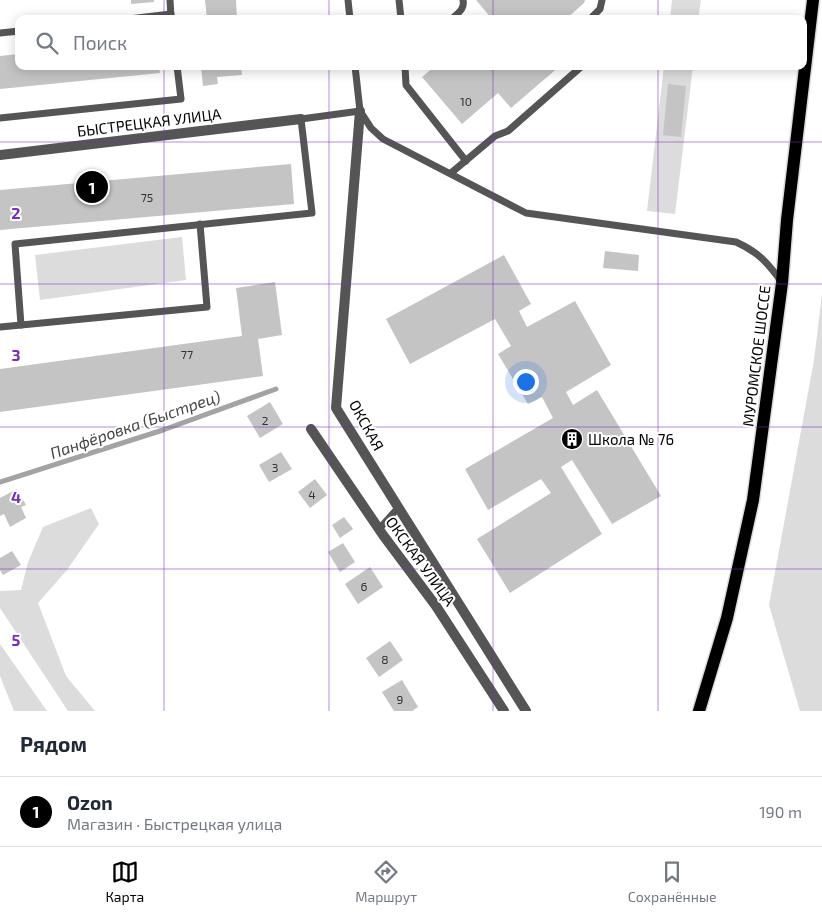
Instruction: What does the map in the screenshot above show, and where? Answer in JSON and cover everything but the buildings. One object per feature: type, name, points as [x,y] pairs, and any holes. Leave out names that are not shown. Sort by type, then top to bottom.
[{"type":"main road","name":"МУРОМСКОЕ ШОССЕ","points":[[807,51],[813,0]]},
{"type":"main road","name":"МУРОМСКОЕ ШОССЕ","points":[[699,711],[727,618],[753,500],[782,283],[787,220],[805,70]]},
{"type":"street","name":"ОКСКАЯ","points":[[360,111],[336,408],[526,711]]},
{"type":"street","name":"БЫСТРЕЦКАЯ УЛИЦА","points":[[0,155],[301,119]]},
{"type":"street","name":"ОКСКАЯ УЛИЦА","points":[[311,429],[379,529],[446,621],[504,711]]},
{"type":"lane","points":[[170,0],[171,15]]},
{"type":"lane","points":[[348,0],[350,15]]},
{"type":"lane","points":[[399,0],[401,15]]},
{"type":"lane","points":[[456,15],[462,10],[463,0]]},
{"type":"lane","points":[[594,15],[600,9],[602,0]]},
{"type":"lane","points":[[0,32],[15,30]]},
{"type":"lane","points":[[0,118],[181,98],[178,70]]},
{"type":"lane","points":[[355,70],[360,111],[371,128],[383,139],[526,213],[736,242],[752,249],[766,261],[782,283]]},
{"type":"lane","points":[[404,70],[406,85],[466,161]]},
{"type":"lane","points":[[451,174],[496,136],[508,131],[577,70]]},
{"type":"lane","points":[[21,325],[15,244],[312,213],[301,119],[360,111]]},
{"type":"lane","points":[[0,327],[207,307],[200,224]]},
{"type":"lane","points":[[379,529],[398,508]]},
{"type":"shaded area","points":[[672,0],[701,0],[699,15],[670,15]]},
{"type":"shaded area","points":[[664,70],[693,70],[675,214],[647,211]]},
{"type":"shaded area","points":[[182,237],[186,280],[40,300],[35,255]]},
{"type":"shaded area","points":[[822,294],[822,711],[800,711],[769,605],[814,360]]},
{"type":"shaded area","points":[[91,508],[99,524],[67,570],[38,603],[66,676],[95,711],[68,711],[0,608],[0,591],[21,590],[28,562],[43,527]]},
{"type":"shaded area","points":[[0,644],[47,711],[14,711],[0,676]]},
{"type":"waterway","name":"Панфёровка (Быстрец)","points":[[0,482],[163,430],[276,389]]},
{"type":"place","name":"Ozon","points":[[92,187]]},
{"type":"place","name":"Школа № 76","points":[[572,439]]}]
